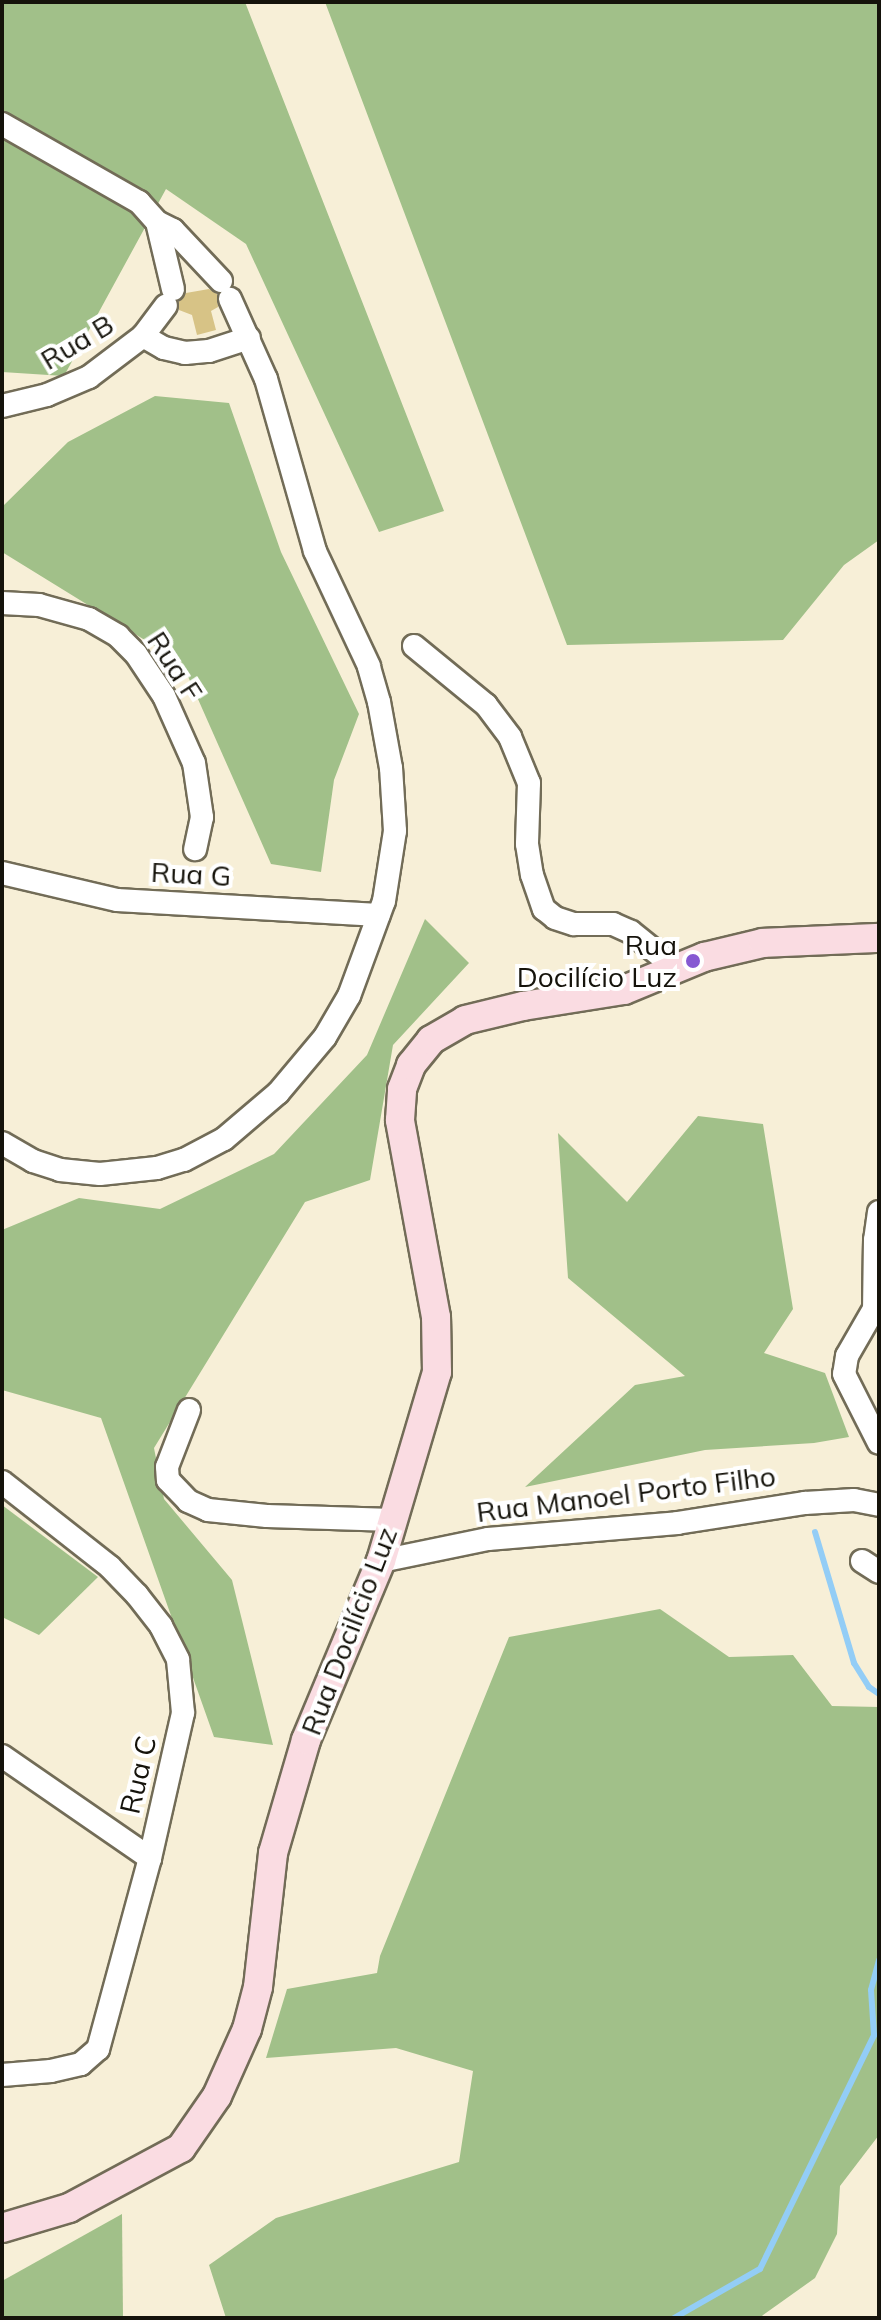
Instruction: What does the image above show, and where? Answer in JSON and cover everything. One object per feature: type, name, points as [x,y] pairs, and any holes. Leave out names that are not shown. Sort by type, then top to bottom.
[{"type":"main road","name":"Rua Docilício Luz","points":[[2,2228],[69,2208],[181,2148],[217,2096],[238,2054],[254,2006],[268,1879],[296,1773],[323,1697],[381,1561],[439,1356],[432,1292],[400,1120],[402,1089],[411,1065],[431,1040],[465,1020],[523,1006],[624,990],[704,957],[763,943],[879,938]]},
{"type":"street","points":[[2,124],[139,202],[157,222],[173,230],[225,290],[266,379],[303,517],[369,666],[391,768],[395,831],[392,866],[379,915],[349,996],[325,1037],[278,1093],[224,1139],[184,1160],[157,1168],[100,1174],[60,1170],[33,1161],[2,1143]]},
{"type":"street","name":"Rua B","points":[[2,406],[47,395],[89,377],[143,336],[170,297],[157,222]]},
{"type":"street","points":[[143,336],[164,348],[185,353],[209,351],[249,338]]},
{"type":"street","name":"Rua F","points":[[2,603],[39,605],[89,619],[118,636],[136,654],[164,696],[194,763],[202,817],[195,849]]},
{"type":"street","points":[[414,646],[486,705],[510,737],[529,783],[527,844],[532,875],[544,909],[555,918],[574,924],[613,924],[631,932],[677,969]]},
{"type":"street","name":"Rua G","points":[[2,873],[117,900],[379,915]]},
{"type":"street","points":[[879,1212],[875,1240],[874,1309],[847,1356],[844,1374],[879,1443]]},
{"type":"street","points":[[189,1410],[167,1467],[168,1480],[188,1501],[208,1510],[267,1516],[393,1520]]},
{"type":"street","name":"Rua C","points":[[2,1482],[128,1585],[161,1626],[178,1660],[183,1713],[150,1858],[98,2049],[81,2064],[51,2071],[2,2075]]},
{"type":"street","name":"Rua Manoel Porto Filho","points":[[381,1561],[488,1539],[677,1523],[805,1503],[854,1500],[879,1505]]},
{"type":"street","points":[[2,1756],[150,1858]]},
{"type":"green space","points":[[2,2],[245,2],[444,511],[379,532],[246,244],[166,189],[64,376],[2,372]]},
{"type":"green space","points":[[325,2],[879,2],[879,540],[844,565],[783,640],[567,645]]},
{"type":"green space","points":[[155,396],[229,403],[281,552],[359,714],[334,780],[321,872],[271,864],[182,663],[2,552],[2,507],[68,442]]},
{"type":"green space","points":[[425,919],[469,963],[393,1045],[370,1180],[305,1202],[154,1448],[164,1499],[232,1580],[273,1745],[214,1737],[101,1418],[2,1390],[2,1230],[79,1198],[160,1209],[274,1154],[367,1055]]},
{"type":"green space","points":[[698,1116],[763,1124],[793,1309],[764,1353],[825,1373],[849,1437],[814,1443],[705,1450],[525,1487],[635,1385],[685,1376],[568,1278],[558,1133],[627,1202]]},
{"type":"green space","points":[[2,1505],[98,1577],[39,1635],[2,1617]]},
{"type":"green space","points":[[660,1609],[729,1657],[793,1655],[832,1706],[879,1707],[879,2135],[840,2186],[837,2234],[815,2278],[759,2318],[226,2318],[209,2265],[276,2218],[459,2162],[473,2071],[396,2048],[266,2058],[287,1989],[377,1973],[380,1956],[509,1637]]},
{"type":"green space","points":[[122,2214],[123,2318],[2,2318],[2,2281]]},
{"type":"building","points":[[209,289],[217,294],[218,307],[211,311],[216,330],[197,335],[192,315],[179,310],[179,301],[186,293]]},
{"type":"waterway","points":[[815,1532],[854,1663],[869,1687],[879,1694]]},
{"type":"waterway","points":[[674,2318],[760,2269],[874,2035],[871,1990],[879,1960]]},
{"type":"place","name":"Rua Docilício Luz","points":[[693,961]]}]
